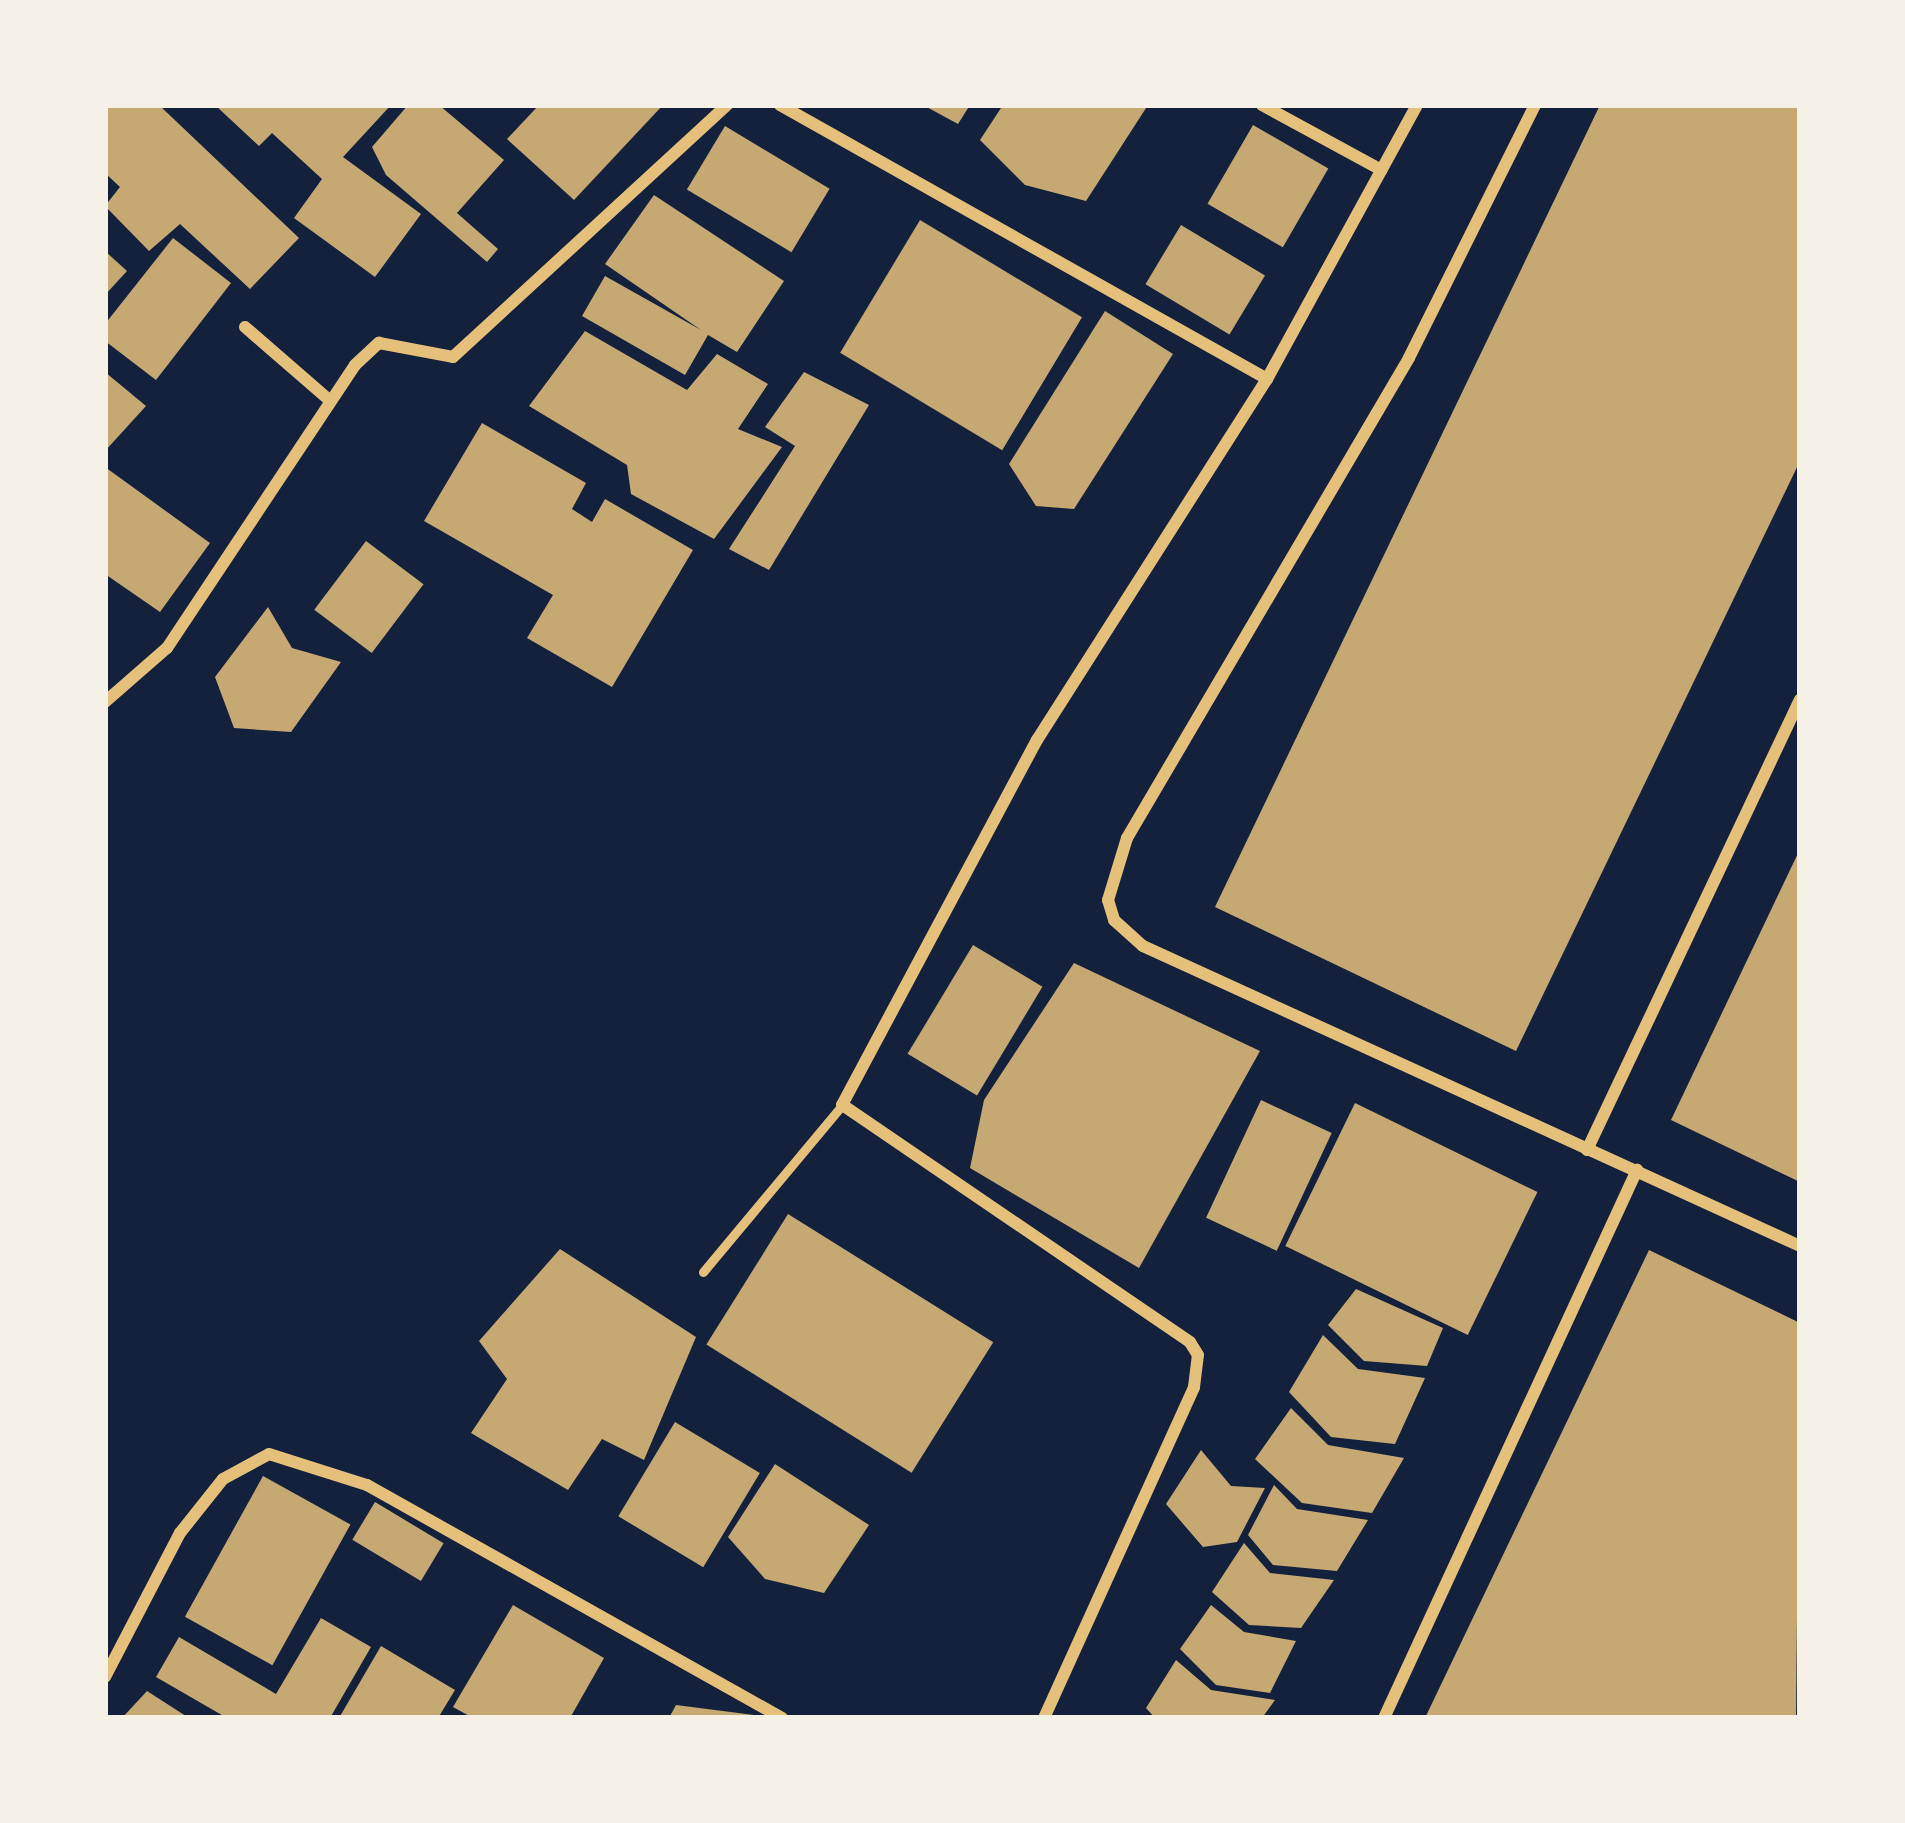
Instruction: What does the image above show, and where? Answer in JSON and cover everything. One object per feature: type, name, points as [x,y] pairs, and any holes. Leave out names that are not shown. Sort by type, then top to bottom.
[{"type":"street","points":[[105,702],[167,648],[327,398],[379,343],[453,357],[727,105]]},
{"type":"street","points":[[781,105],[1268,379]]},
{"type":"street","points":[[1262,105],[1381,170]]},
{"type":"street","points":[[1044,1718],[1194,1387],[1198,1355],[1190,1342],[842,1105],[1037,740],[1268,379],[1418,105]]},
{"type":"street","points":[[1535,105],[1409,358],[1127,838],[1108,900],[1114,920],[1142,946],[1800,1246]]},
{"type":"street","points":[[245,327],[327,398]]},
{"type":"street","points":[[1587,1150],[1800,700]]},
{"type":"street","points":[[1384,1718],[1637,1170]]},
{"type":"street","points":[[105,1677],[180,1533],[223,1478],[269,1454],[367,1485],[782,1718]]},
{"type":"lane","points":[[703,1272],[842,1105]]},
{"type":"building","points":[[105,105],[159,105],[299,238],[250,289],[180,224],[149,251],[105,206],[120,187],[105,173]]},
{"type":"building","points":[[215,105],[391,105],[343,157],[421,214],[375,277],[294,218],[322,179],[272,133],[259,146]]},
{"type":"building","points":[[408,105],[439,105],[504,160],[457,213],[498,249],[487,262],[386,175],[372,147]]},
{"type":"building","points":[[539,105],[663,105],[574,200],[507,139]]},
{"type":"building","points":[[923,105],[970,105],[958,124]]},
{"type":"building","points":[[1003,105],[1148,105],[1086,201],[1025,185],[980,140]]},
{"type":"building","points":[[1600,105],[1800,105],[1800,461],[1516,1051],[1215,907]]},
{"type":"building","points":[[1253,125],[1328,168],[1283,247],[1208,204]]},
{"type":"building","points":[[725,126],[830,189],[791,252],[687,189]]},
{"type":"building","points":[[654,195],[784,281],[737,352],[708,335],[685,375],[582,316],[605,276],[701,330],[605,264]]},
{"type":"building","points":[[920,220],[1082,317],[1002,450],[840,353]]},
{"type":"building","points":[[1181,225],[1265,275],[1229,335],[1145,284]]},
{"type":"building","points":[[173,238],[231,283],[156,380],[105,341],[105,324]]},
{"type":"building","points":[[105,251],[127,271],[105,295]]},
{"type":"building","points":[[1105,311],[1173,354],[1074,509],[1036,506],[1009,464]]},
{"type":"building","points":[[585,331],[687,390],[717,354],[768,384],[738,429],[782,447],[714,539],[631,494],[627,465],[529,406]]},
{"type":"building","points":[[105,372],[146,406],[105,451]]},
{"type":"building","points":[[804,372],[869,405],[769,570],[729,549],[795,446],[765,427]]},
{"type":"building","points":[[482,423],[586,483],[572,509],[592,522],[605,499],[693,550],[612,687],[527,638],[553,595],[424,521]]},
{"type":"building","points":[[105,467],[210,543],[160,612],[105,574]]},
{"type":"building","points":[[366,541],[424,584],[372,653],[314,610]]},
{"type":"building","points":[[268,607],[292,648],[341,662],[291,732],[234,728],[215,677]]},
{"type":"building","points":[[1800,849],[1800,1182],[1671,1120]]},
{"type":"building","points":[[973,945],[1042,987],[977,1096],[908,1054]]},
{"type":"building","points":[[1074,963],[1260,1051],[1139,1268],[970,1168],[984,1100]]},
{"type":"building","points":[[1261,1100],[1332,1133],[1277,1251],[1206,1218]]},
{"type":"building","points":[[1355,1103],[1537,1192],[1468,1335],[1285,1246]]},
{"type":"building","points":[[788,1214],[993,1342],[912,1473],[706,1345]]},
{"type":"building","points":[[560,1249],[696,1337],[644,1460],[602,1439],[568,1490],[471,1433],[507,1379],[479,1341]]},
{"type":"building","points":[[1649,1250],[1800,1323],[1796,1718],[1425,1718]]},
{"type":"building","points":[[1356,1289],[1443,1328],[1427,1366],[1364,1361],[1328,1325]]},
{"type":"building","points":[[1323,1335],[1358,1369],[1425,1378],[1395,1444],[1331,1437],[1289,1392]]},
{"type":"building","points":[[1291,1408],[1328,1445],[1404,1458],[1372,1513],[1302,1503],[1255,1459]]},
{"type":"building","points":[[675,1422],[760,1473],[703,1567],[618,1516]]},
{"type":"building","points":[[1201,1450],[1231,1486],[1265,1488],[1237,1542],[1203,1547],[1166,1504]]},
{"type":"building","points":[[775,1464],[869,1525],[824,1593],[765,1579],[728,1537]]},
{"type":"building","points":[[263,1476],[350,1524],[272,1665],[185,1617]]},
{"type":"building","points":[[1274,1485],[1297,1509],[1368,1520],[1337,1571],[1273,1565],[1248,1535]]},
{"type":"building","points":[[375,1502],[444,1543],[421,1581],[352,1540]]},
{"type":"building","points":[[1244,1543],[1270,1573],[1334,1580],[1301,1628],[1249,1625],[1212,1592]]},
{"type":"building","points":[[513,1605],[604,1658],[570,1718],[473,1718],[453,1707]]},
{"type":"building","points":[[1211,1605],[1244,1632],[1296,1641],[1270,1693],[1216,1685],[1180,1649]]},
{"type":"building","points":[[321,1618],[371,1647],[330,1718],[227,1718],[156,1677],[179,1637],[276,1694]]},
{"type":"building","points":[[381,1646],[455,1690],[438,1718],[339,1718]]},
{"type":"building","points":[[1176,1660],[1211,1690],[1275,1700],[1262,1718],[1155,1718],[1146,1708]]},
{"type":"building","points":[[147,1691],[189,1718],[122,1718]]},
{"type":"building","points":[[676,1705],[754,1715],[669,1718]]}]
